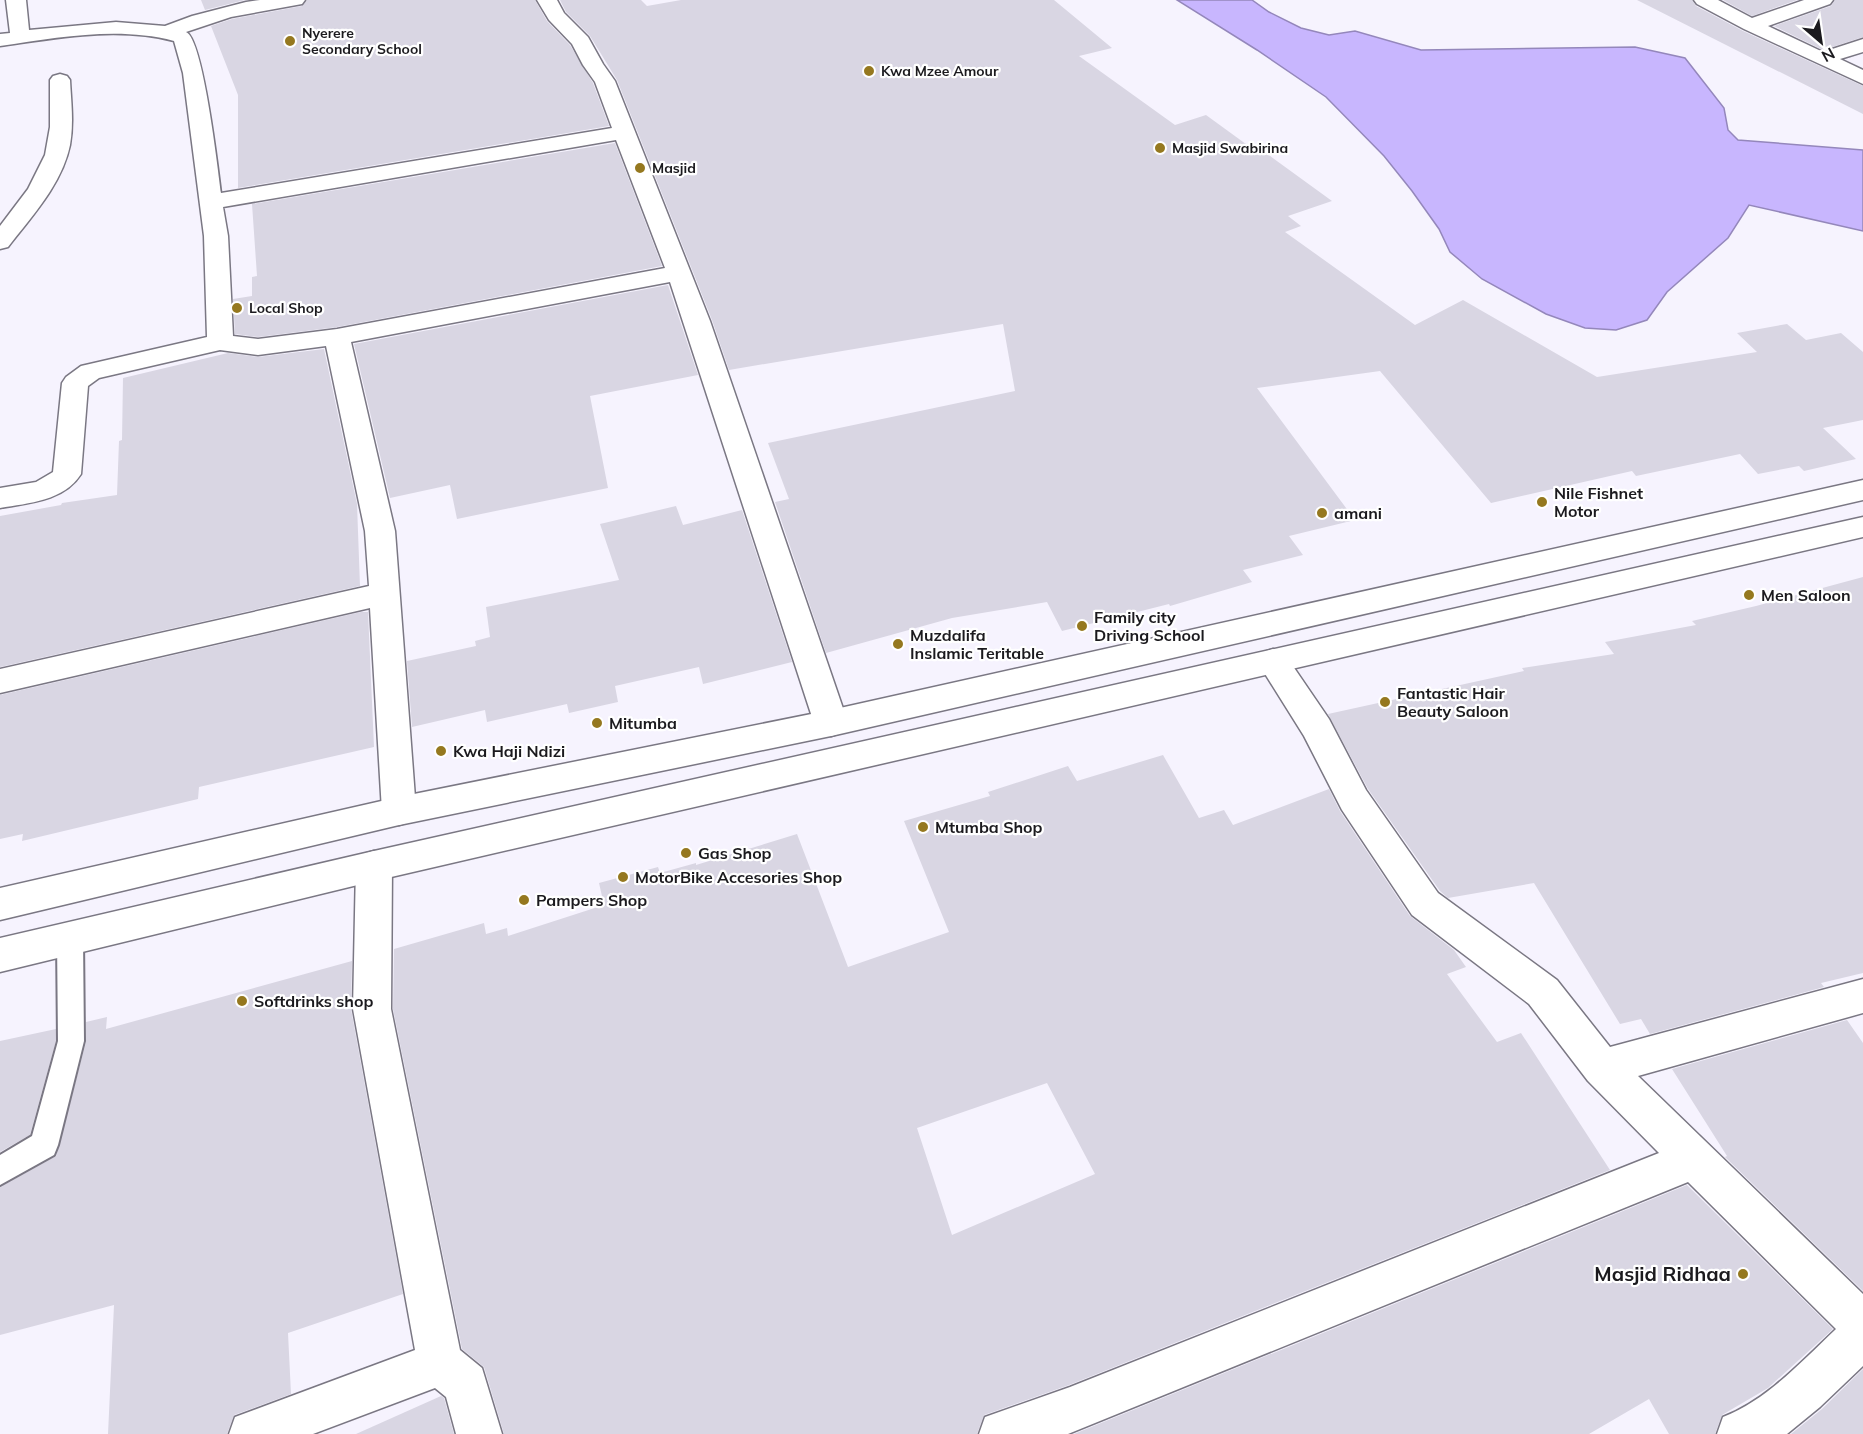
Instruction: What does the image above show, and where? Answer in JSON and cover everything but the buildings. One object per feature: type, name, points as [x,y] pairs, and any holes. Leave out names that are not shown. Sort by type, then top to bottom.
[{"type":"street","points":[[16,0],[10,39],[103,29],[169,32],[183,37],[193,73],[216,236],[220,342]]},
{"type":"street","points":[[169,32],[192,21],[232,10],[295,0]]},
{"type":"street","points":[[547,0],[556,16],[581,41],[593,65],[605,81],[701,332],[831,723]]},
{"type":"street","points":[[1704,0],[1863,78]]},
{"type":"street","points":[[1751,25],[1823,0]]},
{"type":"street","points":[[1824,58],[1863,45]]},
{"type":"street","points":[[0,242],[38,190],[57,155],[61,120],[60,80]]},
{"type":"street","points":[[210,202],[624,132]]},
{"type":"street","points":[[0,498],[54,486],[63,480],[67,474],[75,383],[90,372],[220,342],[258,347],[337,337],[679,273]]},
{"type":"street","points":[[337,337],[380,531],[399,811]]},
{"type":"street","points":[[0,904],[399,811],[831,723],[1863,490]]},
{"type":"street","points":[[0,956],[374,866],[1863,527]]},
{"type":"street","points":[[0,681],[384,594]]},
{"type":"street","points":[[1273,661],[1317,729],[1354,800],[1425,904],[1542,992],[1602,1068],[1863,1325]]},
{"type":"street","points":[[374,866],[372,1009],[440,1363],[466,1384],[479,1434]]},
{"type":"street","points":[[1602,1068],[1863,996]]},
{"type":"street","points":[[1002,1434],[1070,1410],[1694,1159]]},
{"type":"street","points":[[1740,1434],[1754,1430],[1782,1408],[1863,1335]]},
{"type":"street","points":[[252,1434],[440,1363]]},
{"type":"lane","points":[[0,1171],[20,1162],[44,1145],[71,1041],[70,938]]},
{"type":"shaded area","points":[[1177,0],[1252,0],[1269,12],[1301,28],[1329,35],[1355,31],[1421,50],[1635,47],[1685,58],[1724,108],[1728,130],[1738,140],[1863,150],[1863,231],[1749,205],[1728,238],[1667,292],[1647,320],[1616,330],[1585,328],[1546,314],[1482,279],[1450,252],[1439,229],[1384,156],[1326,97]]},
{"type":"place","name":"Nyerere Secondary School","points":[[290,41]]},
{"type":"place","name":"Kwa Mzee Amour","points":[[869,71]]},
{"type":"place","name":"Masjid Swabirina","points":[[1160,148]]},
{"type":"place","name":"Masjid","points":[[640,168]]},
{"type":"place","name":"Local Shop","points":[[237,308]]},
{"type":"place","name":"Nile Fishnet Motor","points":[[1542,502]]},
{"type":"place","name":"amani","points":[[1322,513]]},
{"type":"place","name":"Men Saloon","points":[[1749,595]]},
{"type":"place","name":"Family city Driving School","points":[[1082,626]]},
{"type":"place","name":"Muzdalifa Inslamic Teritable","points":[[898,644]]},
{"type":"place","name":"Fantastic Hair Beauty Saloon","points":[[1385,702]]},
{"type":"place","name":"Mitumba","points":[[597,723]]},
{"type":"place","name":"Kwa Haji Ndizi","points":[[441,751]]},
{"type":"place","name":"Mtumba Shop","points":[[923,827]]},
{"type":"place","name":"Gas Shop","points":[[686,853]]},
{"type":"place","name":"MotorBike Accesories Shop","points":[[623,877]]},
{"type":"place","name":"Pampers Shop","points":[[524,900]]},
{"type":"place","name":"Softdrinks shop","points":[[242,1001]]},
{"type":"place","name":"Masjid Ridhaa","points":[[1743,1274]]}]
